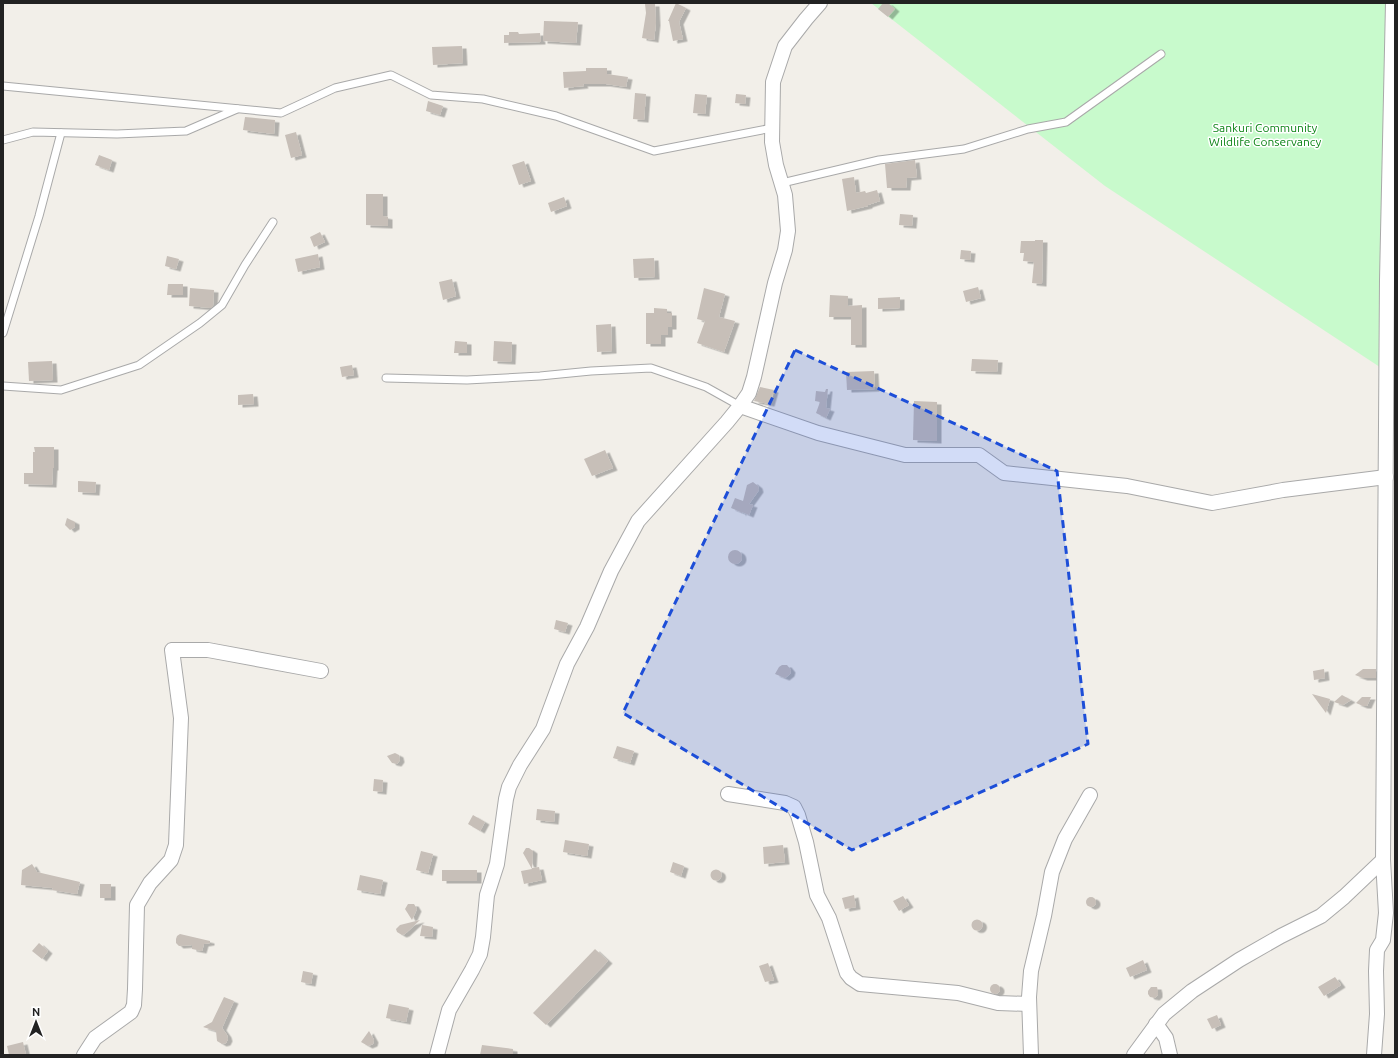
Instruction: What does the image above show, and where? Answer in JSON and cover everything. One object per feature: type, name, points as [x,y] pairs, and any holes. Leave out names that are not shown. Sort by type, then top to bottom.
[{"type":"street","points":[[437,1055],[449,1010],[480,954],[487,895],[497,864],[509,787],[520,765],[543,729],[567,664],[586,627],[611,571],[638,521],[740,406],[754,377],[775,283],[785,250],[788,231],[788,213],[785,194],[776,165],[772,142],[773,82],[785,46],[820,3]]},
{"type":"street","points":[[1374,1055],[1377,1014],[1377,950],[1383,940],[1386,913],[1383,860],[1387,280],[1393,3]]},
{"type":"street","points":[[740,406],[818,433],[905,455],[979,455],[1004,473],[1127,486],[1212,503],[1283,490],[1386,477]]},
{"type":"street","points":[[84,1055],[95,1038],[131,1012],[134,1005],[135,989],[137,905],[150,883],[171,860],[176,845],[182,718],[172,650],[208,650],[321,671]]},
{"type":"street","points":[[728,794],[785,803],[794,808],[798,815],[806,842],[817,895],[829,918],[847,973],[851,978],[860,984],[958,992],[998,1003],[1029,1004]]},
{"type":"street","points":[[1031,1055],[1029,1004],[1031,971],[1044,916],[1052,872],[1065,839],[1090,795]]},
{"type":"street","points":[[1134,1055],[1164,1014],[1192,991],[1239,960],[1281,936],[1321,916],[1344,897],[1383,860]]},
{"type":"street","points":[[1156,1024],[1166,1038],[1170,1055]]},
{"type":"lane","points":[[782,183],[879,160],[964,150],[1028,129],[1066,122],[1161,54]]},
{"type":"lane","points":[[3,86],[281,113],[335,88],[391,75],[431,95],[483,99],[556,116],[654,151],[772,128]]},
{"type":"lane","points":[[3,140],[33,132],[117,134],[186,130],[239,109]]},
{"type":"lane","points":[[3,333],[61,133]]},
{"type":"lane","points":[[3,386],[61,390],[139,365],[200,323],[222,305],[245,265],[273,222]]},
{"type":"lane","points":[[386,378],[467,380],[651,368],[706,387],[740,406]]},
{"type":"highlighted area","points":[[795,350],[1057,471],[1088,744],[852,850],[623,713]]},
{"type":"green space","name":"Sankuri Community Wildlife Conservancy","points":[[871,3],[1395,3],[1395,377],[1105,186]]},
{"type":"building","points":[[676,3],[686,8],[679,22],[683,39],[673,41],[668,21]]},
{"type":"building","points":[[883,3],[888,3],[895,9],[888,17],[878,9]]},
{"type":"building","points":[[645,4],[655,4],[656,23],[654,40],[642,38],[646,13]]},
{"type":"building","points":[[544,21],[578,22],[576,43],[543,41]]},
{"type":"building","points":[[509,32],[518,32],[519,34],[540,33],[541,42],[504,43],[504,35],[509,35]]},
{"type":"building","points":[[462,46],[463,63],[433,65],[432,47]]},
{"type":"building","points":[[586,68],[607,68],[607,74],[628,77],[626,87],[606,84],[583,84],[584,86],[564,88],[563,72],[586,71]]},
{"type":"building","points":[[635,93],[646,94],[644,120],[633,119]]},
{"type":"building","points":[[695,94],[707,95],[705,114],[693,113]]},
{"type":"building","points":[[736,94],[746,95],[745,104],[735,103]]},
{"type":"building","points":[[428,101],[443,106],[440,115],[426,111]]},
{"type":"building","points":[[245,117],[275,120],[274,134],[243,130]]},
{"type":"building","points":[[296,132],[302,155],[291,158],[285,135]]},
{"type":"building","points":[[99,155],[112,160],[109,170],[95,165]]},
{"type":"building","points":[[915,160],[917,177],[907,178],[906,188],[887,188],[885,164]]},
{"type":"building","points":[[524,161],[531,181],[519,185],[512,165]]},
{"type":"building","points":[[854,177],[856,193],[865,191],[866,193],[877,190],[880,201],[868,206],[847,211],[842,179]]},
{"type":"building","points":[[366,194],[383,194],[383,216],[388,217],[388,226],[366,225]]},
{"type":"building","points":[[564,197],[567,206],[551,212],[548,203]]},
{"type":"building","points":[[900,214],[913,215],[912,226],[899,225]]},
{"type":"building","points":[[320,232],[325,242],[314,247],[310,237]]},
{"type":"building","points":[[1043,240],[1042,284],[1032,283],[1034,262],[1023,261],[1024,253],[1020,253],[1021,241]]},
{"type":"building","points":[[961,250],[971,251],[970,260],[960,259]]},
{"type":"building","points":[[318,254],[320,267],[298,272],[295,259]]},
{"type":"building","points":[[167,256],[179,259],[176,269],[165,266]]},
{"type":"building","points":[[654,258],[655,277],[634,278],[633,259]]},
{"type":"building","points":[[452,279],[456,296],[443,300],[439,282]]},
{"type":"building","points":[[168,284],[183,284],[183,295],[167,295]]},
{"type":"building","points":[[978,287],[981,298],[966,302],[963,291]]},
{"type":"building","points":[[190,288],[214,290],[213,306],[211,308],[189,306]]},
{"type":"building","points":[[704,288],[725,294],[719,317],[735,321],[724,352],[697,343],[705,321],[697,319]]},
{"type":"building","points":[[830,295],[848,296],[848,306],[862,305],[862,345],[851,345],[851,317],[829,317]]},
{"type":"building","points":[[900,297],[900,308],[878,309],[878,298]]},
{"type":"building","points":[[654,308],[667,309],[667,313],[672,313],[672,327],[668,327],[668,335],[661,335],[661,344],[646,344],[646,313],[654,313]]},
{"type":"building","points":[[611,324],[612,351],[597,352],[596,325]]},
{"type":"building","points":[[455,341],[467,342],[467,353],[454,353]]},
{"type":"building","points":[[494,341],[512,342],[511,362],[493,361]]},
{"type":"building","points":[[972,359],[998,360],[997,372],[971,371]]},
{"type":"building","points":[[52,361],[53,380],[29,381],[28,362]]},
{"type":"building","points":[[352,365],[354,375],[342,377],[340,367]]},
{"type":"building","points":[[874,371],[875,389],[847,390],[846,372]]},
{"type":"building","points":[[760,387],[774,390],[770,404],[754,401]]},
{"type":"building","points":[[826,389],[828,389],[826,408],[830,409],[826,418],[816,413],[820,402],[815,401],[816,391],[825,392]]},
{"type":"building","points":[[253,394],[254,404],[238,405],[238,395]]},
{"type":"building","points":[[914,401],[937,402],[937,441],[913,440]]},
{"type":"building","points":[[34,447],[54,447],[52,485],[24,484],[24,473],[33,473]]},
{"type":"building","points":[[605,450],[613,468],[592,476],[584,459]]},
{"type":"building","points":[[78,481],[96,482],[95,493],[78,492]]},
{"type":"building","points":[[753,482],[758,486],[759,490],[749,504],[753,505],[749,515],[742,512],[741,514],[741,512],[731,508],[735,498],[743,501],[747,485]]},
{"type":"building","points":[[67,518],[75,522],[75,527],[70,530],[65,525]]},
{"type":"building","points":[[735,550],[740,552],[742,557],[740,562],[735,564],[730,562],[728,557],[730,552]]},
{"type":"building","points":[[556,620],[568,623],[565,632],[554,629]]},
{"type":"building","points":[[782,665],[787,665],[791,670],[790,674],[785,678],[775,674]]},
{"type":"building","points":[[1324,669],[1325,678],[1314,680],[1313,671]]},
{"type":"building","points":[[1363,669],[1376,669],[1376,678],[1363,678],[1355,675]]},
{"type":"building","points":[[1312,694],[1330,699],[1326,713]]},
{"type":"building","points":[[1342,695],[1351,700],[1343,705],[1334,702]]},
{"type":"building","points":[[1362,697],[1371,697],[1367,706],[1356,703]]},
{"type":"building","points":[[617,746],[634,751],[630,763],[613,758]]},
{"type":"building","points":[[395,753],[399,755],[400,760],[397,764],[392,763],[387,756]]},
{"type":"building","points":[[374,779],[383,780],[382,792],[373,791]]},
{"type":"building","points":[[537,809],[555,811],[554,822],[536,820]]},
{"type":"building","points":[[473,815],[485,822],[480,831],[468,824]]},
{"type":"building","points":[[565,840],[589,844],[587,856],[563,852]]},
{"type":"building","points":[[783,845],[785,862],[764,864],[763,847]]},
{"type":"building","points":[[526,848],[533,851],[532,868],[539,867],[542,880],[524,884],[521,871],[532,869],[523,853]]},
{"type":"building","points":[[421,851],[433,854],[428,873],[416,870]]},
{"type":"building","points":[[673,862],[684,866],[681,876],[670,872]]},
{"type":"building","points":[[32,864],[37,872],[80,882],[77,894],[52,890],[53,888],[21,885],[22,870]]},
{"type":"building","points":[[442,870],[477,870],[477,881],[442,881]]},
{"type":"building","points":[[714,870],[718,870],[720,871],[720,879],[714,880],[711,877],[711,873]]},
{"type":"building","points":[[360,875],[383,880],[380,894],[357,890]]},
{"type":"building","points":[[100,884],[111,884],[111,898],[100,898]]},
{"type":"building","points":[[854,895],[856,907],[845,909],[842,898]]},
{"type":"building","points":[[903,896],[909,905],[899,911],[893,901]]},
{"type":"building","points":[[1089,897],[1093,897],[1095,898],[1095,906],[1089,907],[1086,904],[1086,900]]},
{"type":"building","points":[[408,904],[414,904],[417,909],[412,920],[405,909]]},
{"type":"building","points":[[420,920],[405,934],[402,935],[397,932],[396,929],[400,925]]},
{"type":"building","points":[[975,920],[979,920],[981,921],[981,929],[975,930],[972,927],[972,923]]},
{"type":"building","points":[[422,925],[433,927],[432,937],[420,936]]},
{"type":"building","points":[[180,934],[210,941],[210,943],[204,944],[202,951],[192,949],[192,945],[179,946],[176,943],[176,939]]},
{"type":"building","points":[[39,943],[48,951],[42,959],[32,951]]},
{"type":"building","points":[[595,949],[608,961],[546,1025],[533,1013]]},
{"type":"building","points":[[1143,960],[1147,970],[1130,977],[1126,968]]},
{"type":"building","points":[[768,963],[774,980],[765,982],[759,966]]},
{"type":"building","points":[[303,971],[313,973],[311,984],[301,982]]},
{"type":"building","points":[[1335,977],[1341,985],[1324,996],[1318,987]]},
{"type":"building","points":[[993,984],[997,984],[999,985],[999,993],[993,994],[990,991],[990,987]]},
{"type":"building","points":[[1151,987],[1157,987],[1158,995],[1155,998],[1150,997],[1148,994]]},
{"type":"building","points":[[224,997],[234,1001],[222,1028],[228,1039],[226,1043],[222,1044],[217,1041],[216,1031],[203,1027],[212,1022]]},
{"type":"building","points":[[389,1004],[409,1008],[406,1022],[386,1018]]},
{"type":"building","points":[[1217,1015],[1221,1025],[1212,1029],[1207,1019]]},
{"type":"building","points":[[369,1031],[374,1040],[373,1044],[368,1046],[361,1042]]},
{"type":"building","points":[[23,1042],[26,1055],[9,1055],[7,1046]]},
{"type":"building","points":[[482,1045],[513,1049],[513,1055],[480,1055]]}]
